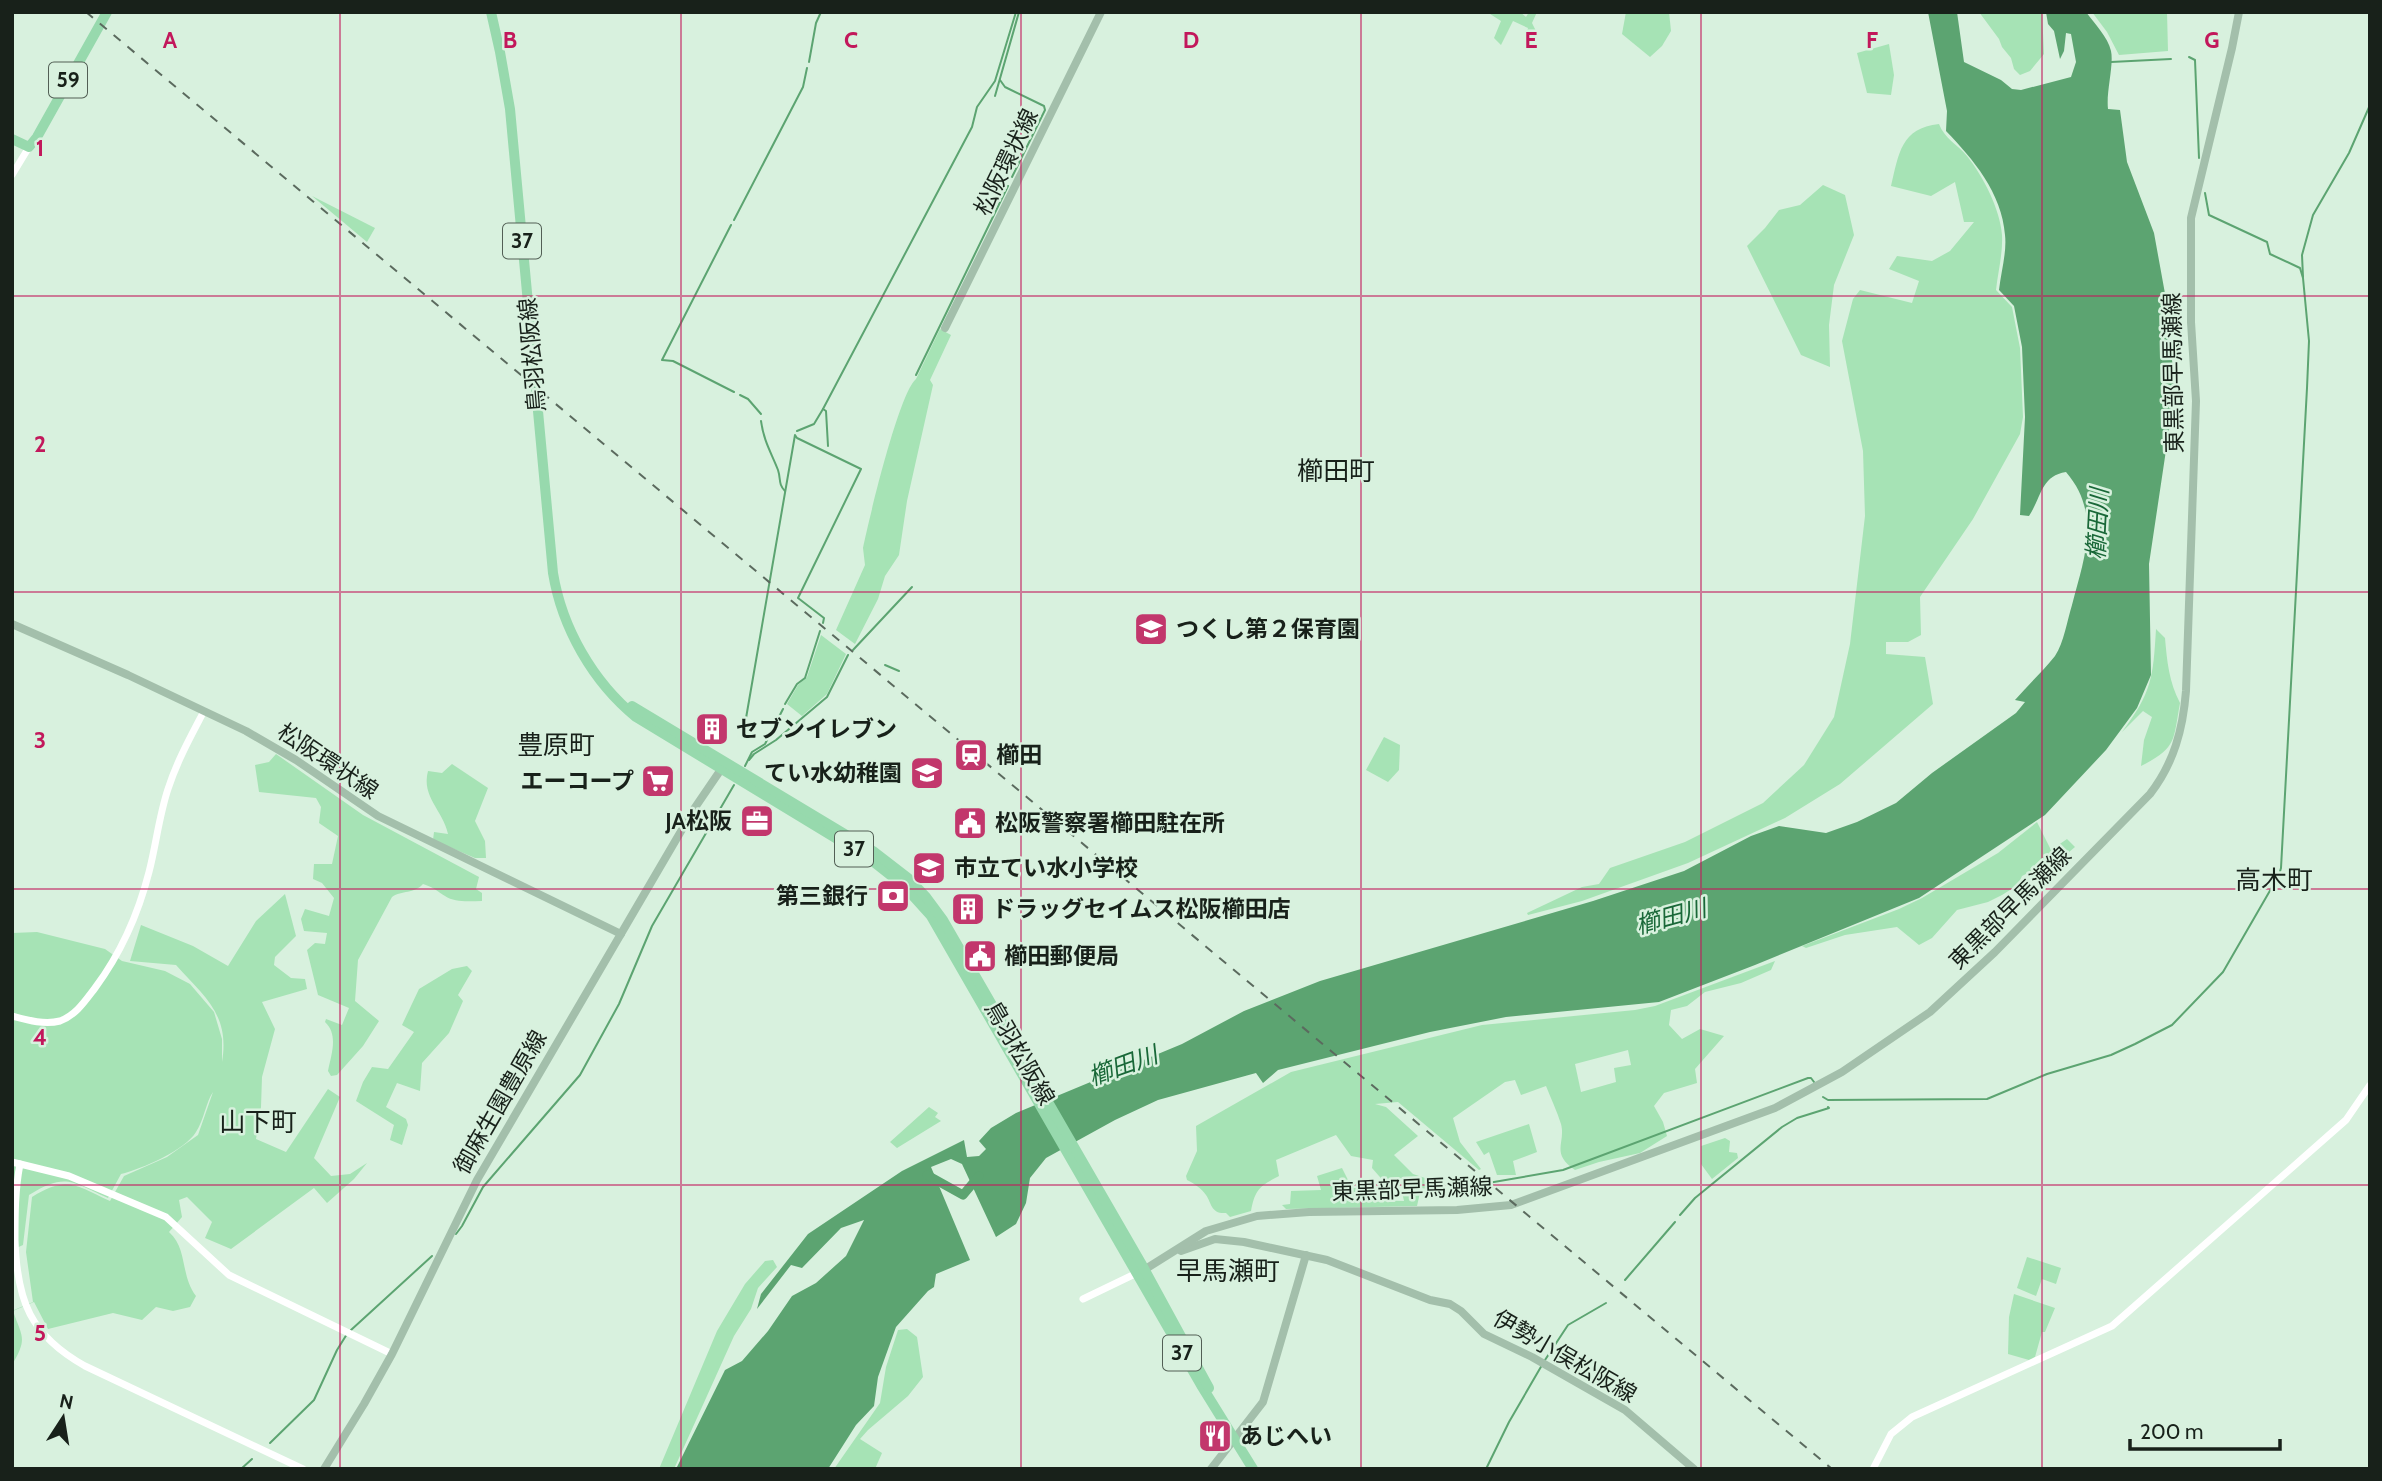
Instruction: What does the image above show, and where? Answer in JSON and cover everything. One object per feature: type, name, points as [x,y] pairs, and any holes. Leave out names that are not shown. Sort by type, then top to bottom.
[{"type":"main road","name":"59","points":[[29,146],[37,137],[107,12]]},
{"type":"main road","name":"鳥羽松阪線","points":[[491,12],[507,85],[555,589],[580,650],[607,686],[638,710],[723,765],[873,851],[914,884],[943,920],[1032,1082],[1203,1375],[1234,1438],[1253,1469]]},
{"type":"main road","name":"松阪環状線","points":[[946,328],[1101,12]]},
{"type":"main road","name":"東黒部早馬瀬線","points":[[1139,1268],[1169,1255],[1206,1231],[1257,1216],[1309,1212],[1448,1210],[1511,1205],[1775,1108],[1842,1072],[1930,1012],[1995,951],[2150,794],[2166,770],[2177,743],[2186,691],[2196,401],[2191,322],[2191,218],[2239,12]]},
{"type":"main road","points":[[12,139],[29,146]]},
{"type":"main road","name":"松阪環状線","points":[[12,624],[128,675],[268,743],[378,816],[621,934]]},
{"type":"main road","name":"御麻生園豊原線","points":[[324,1469],[365,1404],[392,1354],[477,1180],[723,765]]},
{"type":"main road","name":"伊勢小俣松阪線","points":[[1169,1255],[1221,1238],[1335,1263],[1457,1308],[1485,1334],[1532,1357],[1625,1410],[1694,1469]]},
{"type":"main road","points":[[1211,1469],[1260,1408],[1306,1255]]},
{"type":"street","points":[[12,175],[29,146]]},
{"type":"street","points":[[12,1016],[43,1022],[66,1018],[82,1004],[113,962],[141,900],[160,817],[174,772],[204,711]]},
{"type":"street","points":[[1872,1469],[1891,1434],[1912,1416],[2112,1326],[2346,1120],[2370,1085]]},
{"type":"street","points":[[303,1469],[85,1366],[64,1353],[46,1336],[25,1306],[18,1282],[16,1163],[69,1176],[170,1219],[229,1275],[392,1354]]},
{"type":"street","points":[[1083,1299],[1139,1268]]},
{"type":"shaded area","points":[[1487,12],[1520,12],[1526,17],[1529,12],[1537,12],[1532,23],[1537,33],[1536,40],[1525,38],[1528,28],[1513,21],[1501,45],[1494,38],[1501,21]]},
{"type":"shaded area","points":[[1626,12],[1669,12],[1671,31],[1662,46],[1650,57],[1622,34]]},
{"type":"shaded area","points":[[1979,12],[2042,12],[2044,54],[2030,71],[2020,75],[2014,69],[2011,58]]},
{"type":"shaded area","points":[[2092,12],[2167,12],[2168,51],[2119,55]]},
{"type":"shaded area","points":[[1889,44],[1894,75],[1891,95],[1867,93],[1857,53]]},
{"type":"shaded area","points":[[1939,124],[1979,173],[1998,214],[2002,242],[1996,290],[2012,307],[2020,348],[2023,417],[2020,434],[1973,519],[1920,597],[1921,635],[1908,642],[1886,642],[1886,654],[1925,657],[1933,704],[1840,784],[1785,818],[1688,863],[1582,901],[1528,915],[1527,913],[1582,887],[1599,884],[1610,868],[1685,842],[1763,803],[1804,765],[1834,717],[1850,644],[1865,516],[1863,451],[1842,341],[1853,299],[1860,290],[1912,303],[1919,281],[1889,269],[1897,256],[1932,261],[1950,251],[1974,222],[1964,222],[1955,182],[1931,196],[1891,186],[1900,153],[1909,137],[1926,126]]},
{"type":"shaded area","points":[[1823,185],[1845,195],[1854,235],[1834,285],[1829,325],[1830,367],[1801,355],[1747,246],[1779,210],[1800,205]]},
{"type":"shaded area","points":[[312,196],[375,228],[367,242]]},
{"type":"shaded area","points":[[940,329],[951,335],[930,380],[933,385],[907,501],[899,555],[885,576],[878,599],[855,644],[836,630],[865,565],[863,548],[866,533],[901,407]]},
{"type":"shaded area","points":[[2156,629],[2165,638],[2171,679],[2180,703],[2171,742],[2161,754],[2141,766],[2144,740],[2152,717],[2143,711],[2122,732],[2140,706],[2149,684]]},
{"type":"shaded area","points":[[821,635],[846,654],[827,694],[802,716],[787,704],[798,685],[807,677]]},
{"type":"shaded area","points":[[1384,737],[1400,745],[1399,770],[1388,782],[1366,770]]},
{"type":"shaded area","points":[[276,754],[363,815],[479,877],[476,889],[482,893],[482,901],[453,900],[423,884],[392,897],[358,960],[355,1001],[379,1021],[363,1046],[337,1075],[331,1076],[328,1071],[333,1039],[325,1022],[326,1019],[342,1025],[349,1008],[318,995],[307,950],[315,943],[325,944],[327,933],[304,931],[301,919],[305,909],[329,916],[334,898],[322,883],[313,879],[314,864],[332,864],[338,836],[319,823],[321,807],[316,798],[259,792],[255,765],[269,762]]},
{"type":"shaded area","points":[[452,764],[488,788],[475,821],[485,841],[486,858],[475,858],[433,840],[434,832],[448,834],[427,788],[428,771],[442,773]]},
{"type":"shaded area","points":[[2037,822],[2051,850],[2067,839],[2075,847],[2050,868],[2045,864],[2022,876],[2018,885],[2002,895],[1988,902],[1957,910],[1932,938],[1919,945],[1897,927],[1845,935],[1806,948],[1802,946],[1922,898],[1998,853]]},
{"type":"shaded area","points":[[285,894],[296,936],[275,957],[274,965],[291,978],[305,979],[307,989],[262,1002],[275,1029],[262,1077],[256,1139],[286,1152],[328,1089],[340,1097],[314,1158],[331,1176],[350,1174],[367,1163],[354,1179],[327,1203],[314,1188],[231,1249],[205,1238],[212,1222],[187,1197],[179,1200],[182,1217],[169,1232],[179,1246],[188,1280],[196,1296],[190,1307],[173,1311],[156,1307],[142,1320],[113,1313],[48,1329],[34,1302],[13,1311],[22,1343],[12,1365],[12,1308],[14,1310],[33,1302],[26,1252],[32,1197],[55,1186],[72,1185],[110,1201],[124,1176],[167,1157],[198,1135],[213,1092],[199,1127],[190,1139],[162,1158],[121,1174],[108,1198],[69,1182],[52,1184],[29,1195],[23,1245],[12,1250],[12,933],[37,932],[105,949],[122,961],[165,971],[190,984],[214,1012],[222,1039],[222,1062],[224,1046],[219,1019],[197,987],[176,965],[130,961],[141,925],[193,946],[228,966],[256,921]]},
{"type":"shaded area","points":[[1775,961],[1771,970],[1741,983],[1705,992],[1687,1006],[1671,1010],[1669,1025],[1682,1039],[1700,1029],[1724,1036],[1695,1069],[1697,1083],[1664,1093],[1654,1106],[1667,1136],[1640,1153],[1575,1170],[1567,1164],[1561,1153],[1561,1124],[1546,1086],[1521,1095],[1515,1080],[1505,1082],[1453,1118],[1460,1142],[1481,1169],[1479,1170],[1398,1102],[1375,1104],[1386,1107],[1418,1136],[1394,1155],[1413,1174],[1437,1182],[1429,1189],[1421,1188],[1417,1206],[1286,1209],[1282,1205],[1290,1204],[1291,1191],[1321,1190],[1317,1176],[1342,1168],[1352,1188],[1362,1188],[1364,1200],[1404,1201],[1402,1192],[1406,1185],[1395,1181],[1386,1184],[1372,1168],[1373,1160],[1351,1156],[1336,1135],[1276,1160],[1279,1176],[1259,1189],[1251,1211],[1230,1217],[1226,1213],[1217,1212],[1202,1190],[1187,1180],[1186,1176],[1197,1151],[1196,1126],[1291,1072],[1482,1025],[1655,1006]],"holes":[[[1628,1050],[1631,1065],[1614,1068],[1616,1082],[1581,1092],[1575,1064]]]},
{"type":"shaded area","points":[[467,966],[472,971],[458,995],[463,1001],[449,1033],[422,1063],[420,1091],[397,1083],[386,1107],[406,1119],[408,1125],[402,1145],[390,1140],[394,1125],[356,1101],[372,1067],[388,1069],[414,1032],[402,1025],[419,989],[452,969]]},
{"type":"shaded area","points":[[929,1107],[938,1113],[935,1117],[941,1121],[897,1148],[890,1142]]},
{"type":"shaded area","points":[[1529,1124],[1537,1152],[1513,1161],[1516,1175],[1497,1175],[1489,1152],[1484,1155],[1476,1142]]},
{"type":"shaded area","points":[[1725,1138],[1730,1141],[1729,1152],[1737,1153],[1738,1158],[1712,1179],[1701,1164],[1701,1146]]},
{"type":"shaded area","points":[[2027,1257],[2061,1268],[2056,1284],[2042,1279],[2036,1296],[2017,1288]]},
{"type":"shaded area","points":[[773,1260],[777,1267],[758,1288],[751,1309],[734,1336],[674,1469],[659,1469],[717,1331],[745,1284],[765,1261]]},
{"type":"shaded area","points":[[2014,1294],[2055,1308],[2045,1332],[2042,1332],[2035,1357],[2029,1360],[2008,1354],[2009,1317]]},
{"type":"shaded area","points":[[907,1329],[917,1337],[923,1377],[908,1396],[860,1439],[882,1453],[875,1469],[834,1469],[880,1403],[886,1367],[898,1330]]},
{"type":"water","points":[[1928,12],[1957,12],[1964,62],[2001,80],[2012,89],[2021,90],[2071,77],[2076,62],[2071,34],[2066,33],[2060,59],[2054,31],[2048,24],[2046,12],[2086,12],[2104,35],[2111,51],[2108,109],[2120,110],[2127,162],[2154,233],[2166,299],[2175,390],[2149,564],[2151,675],[2137,708],[2106,750],[2045,815],[1919,898],[1659,1002],[1506,1017],[1430,1032],[1278,1070],[1263,1083],[1256,1073],[1158,1100],[1046,1158],[1030,1178],[1026,1203],[1016,1224],[996,1237],[962,1164],[951,1159],[931,1167],[970,1260],[936,1274],[934,1287],[896,1327],[878,1377],[874,1406],[856,1425],[828,1469],[676,1469],[725,1370],[742,1361],[768,1331],[792,1296],[816,1283],[846,1256],[864,1220],[841,1228],[802,1268],[791,1265],[757,1309],[761,1294],[808,1234],[902,1171],[964,1140],[967,1157],[979,1156],[986,1149],[979,1141],[991,1128],[1016,1113],[1182,1044],[1244,1011],[1320,981],[1593,901],[1684,871],[1751,836],[1779,826],[1826,833],[1857,822],[1896,803],[1932,773],[2016,713],[2025,702],[2015,700],[2055,656],[2061,644],[2085,553],[2087,520],[2077,488],[2066,472],[2047,482],[2029,516],[2020,515],[2025,417],[2022,347],[2014,306],[1999,290],[2005,248],[2003,220],[1984,178],[1946,131],[1947,111]]},
{"type":"waterway","points":[[809,62],[816,23],[821,12]]},
{"type":"waterway","points":[[828,446],[826,411],[823,409],[972,127],[977,107],[995,81],[1016,12]]},
{"type":"waterway","points":[[995,96],[1019,12]]},
{"type":"waterway","points":[[2189,57],[2195,60],[2199,158]]},
{"type":"waterway","points":[[2111,62],[2171,59]]},
{"type":"waterway","points":[[734,220],[803,87],[807,68]]},
{"type":"waterway","points":[[1000,80],[1005,87],[1044,106],[1045,110],[1012,177]]},
{"type":"waterway","points":[[2303,277],[2302,255],[2313,215],[2349,153],[2370,105]]},
{"type":"waterway","points":[[916,375],[1008,186]]},
{"type":"waterway","points":[[1823,1097],[1828,1100],[1987,1099],[2047,1074],[2111,1055],[2135,1044],[2172,1025],[2223,972],[2279,875],[2309,341],[2303,278],[2300,268],[2270,254],[2267,242],[2209,215],[2205,193]]},
{"type":"waterway","points":[[731,225],[662,360],[673,361],[734,392]]},
{"type":"waterway","points":[[740,395],[748,399],[761,414]]},
{"type":"waterway","points":[[797,431],[814,424],[823,409]]},
{"type":"waterway","points":[[761,421],[781,486],[785,491]]},
{"type":"waterway","points":[[745,724],[795,435],[861,469],[798,598],[824,618],[823,623]]},
{"type":"waterway","points":[[853,650],[912,587]]},
{"type":"waterway","points":[[785,704],[797,684],[805,678],[820,631]]},
{"type":"waterway","points":[[749,760],[827,697],[848,655]]},
{"type":"waterway","points":[[885,665],[899,671]]},
{"type":"waterway","points":[[745,766],[752,752],[765,744],[783,709]]},
{"type":"waterway","points":[[456,1234],[483,1187],[580,1075],[619,1004],[652,926],[734,785]]},
{"type":"waterway","points":[[1453,1189],[1563,1170],[1808,1078],[1814,1082]]},
{"type":"waterway","points":[[1680,1215],[1695,1198],[1782,1127],[1797,1118],[1828,1107]]},
{"type":"waterway","name":"櫛田川","points":[[927,1175],[963,1195],[979,1176]]},
{"type":"waterway","points":[[1625,1280],[1675,1222]]},
{"type":"waterway","points":[[351,1330],[432,1256]]},
{"type":"waterway","points":[[1545,1360],[1568,1325],[1606,1303]]},
{"type":"waterway","points":[[270,1443],[314,1400],[347,1334]]},
{"type":"waterway","points":[[1486,1469],[1542,1365]]},
{"type":"waterway","points":[[241,1469],[252,1459]]},
{"type":"railway","points":[[86,12],[1832,1469]]},
{"type":"place","name":"つくし第２保育園","points":[[1151,629]]},
{"type":"place","name":"セブンイレブン","points":[[712,729]]},
{"type":"place","name":"櫛田","points":[[971,755]]},
{"type":"place","name":"てい水幼稚園","points":[[927,773]]},
{"type":"place","name":"エーコープ","points":[[658,781]]},
{"type":"place","name":"JA松阪","points":[[757,821]]},
{"type":"place","name":"松阪警察署櫛田駐在所","points":[[970,823]]},
{"type":"place","name":"市立てい水小学校","points":[[929,868]]},
{"type":"place","name":"第三銀行","points":[[893,896]]},
{"type":"place","name":"ドラッグセイムス松阪櫛田店","points":[[968,909]]},
{"type":"place","name":"櫛田郵便局","points":[[980,956]]},
{"type":"place","name":"あじへい","points":[[1215,1436]]},
{"type":"district","name":"櫛田町","points":[[1336,471]]},
{"type":"district","name":"豊原町","points":[[556,745]]},
{"type":"district","name":"高木町","points":[[2274,880]]},
{"type":"district","name":"山下町","points":[[258,1122]]},
{"type":"district","name":"早馬瀬町","points":[[1228,1271]]}]
